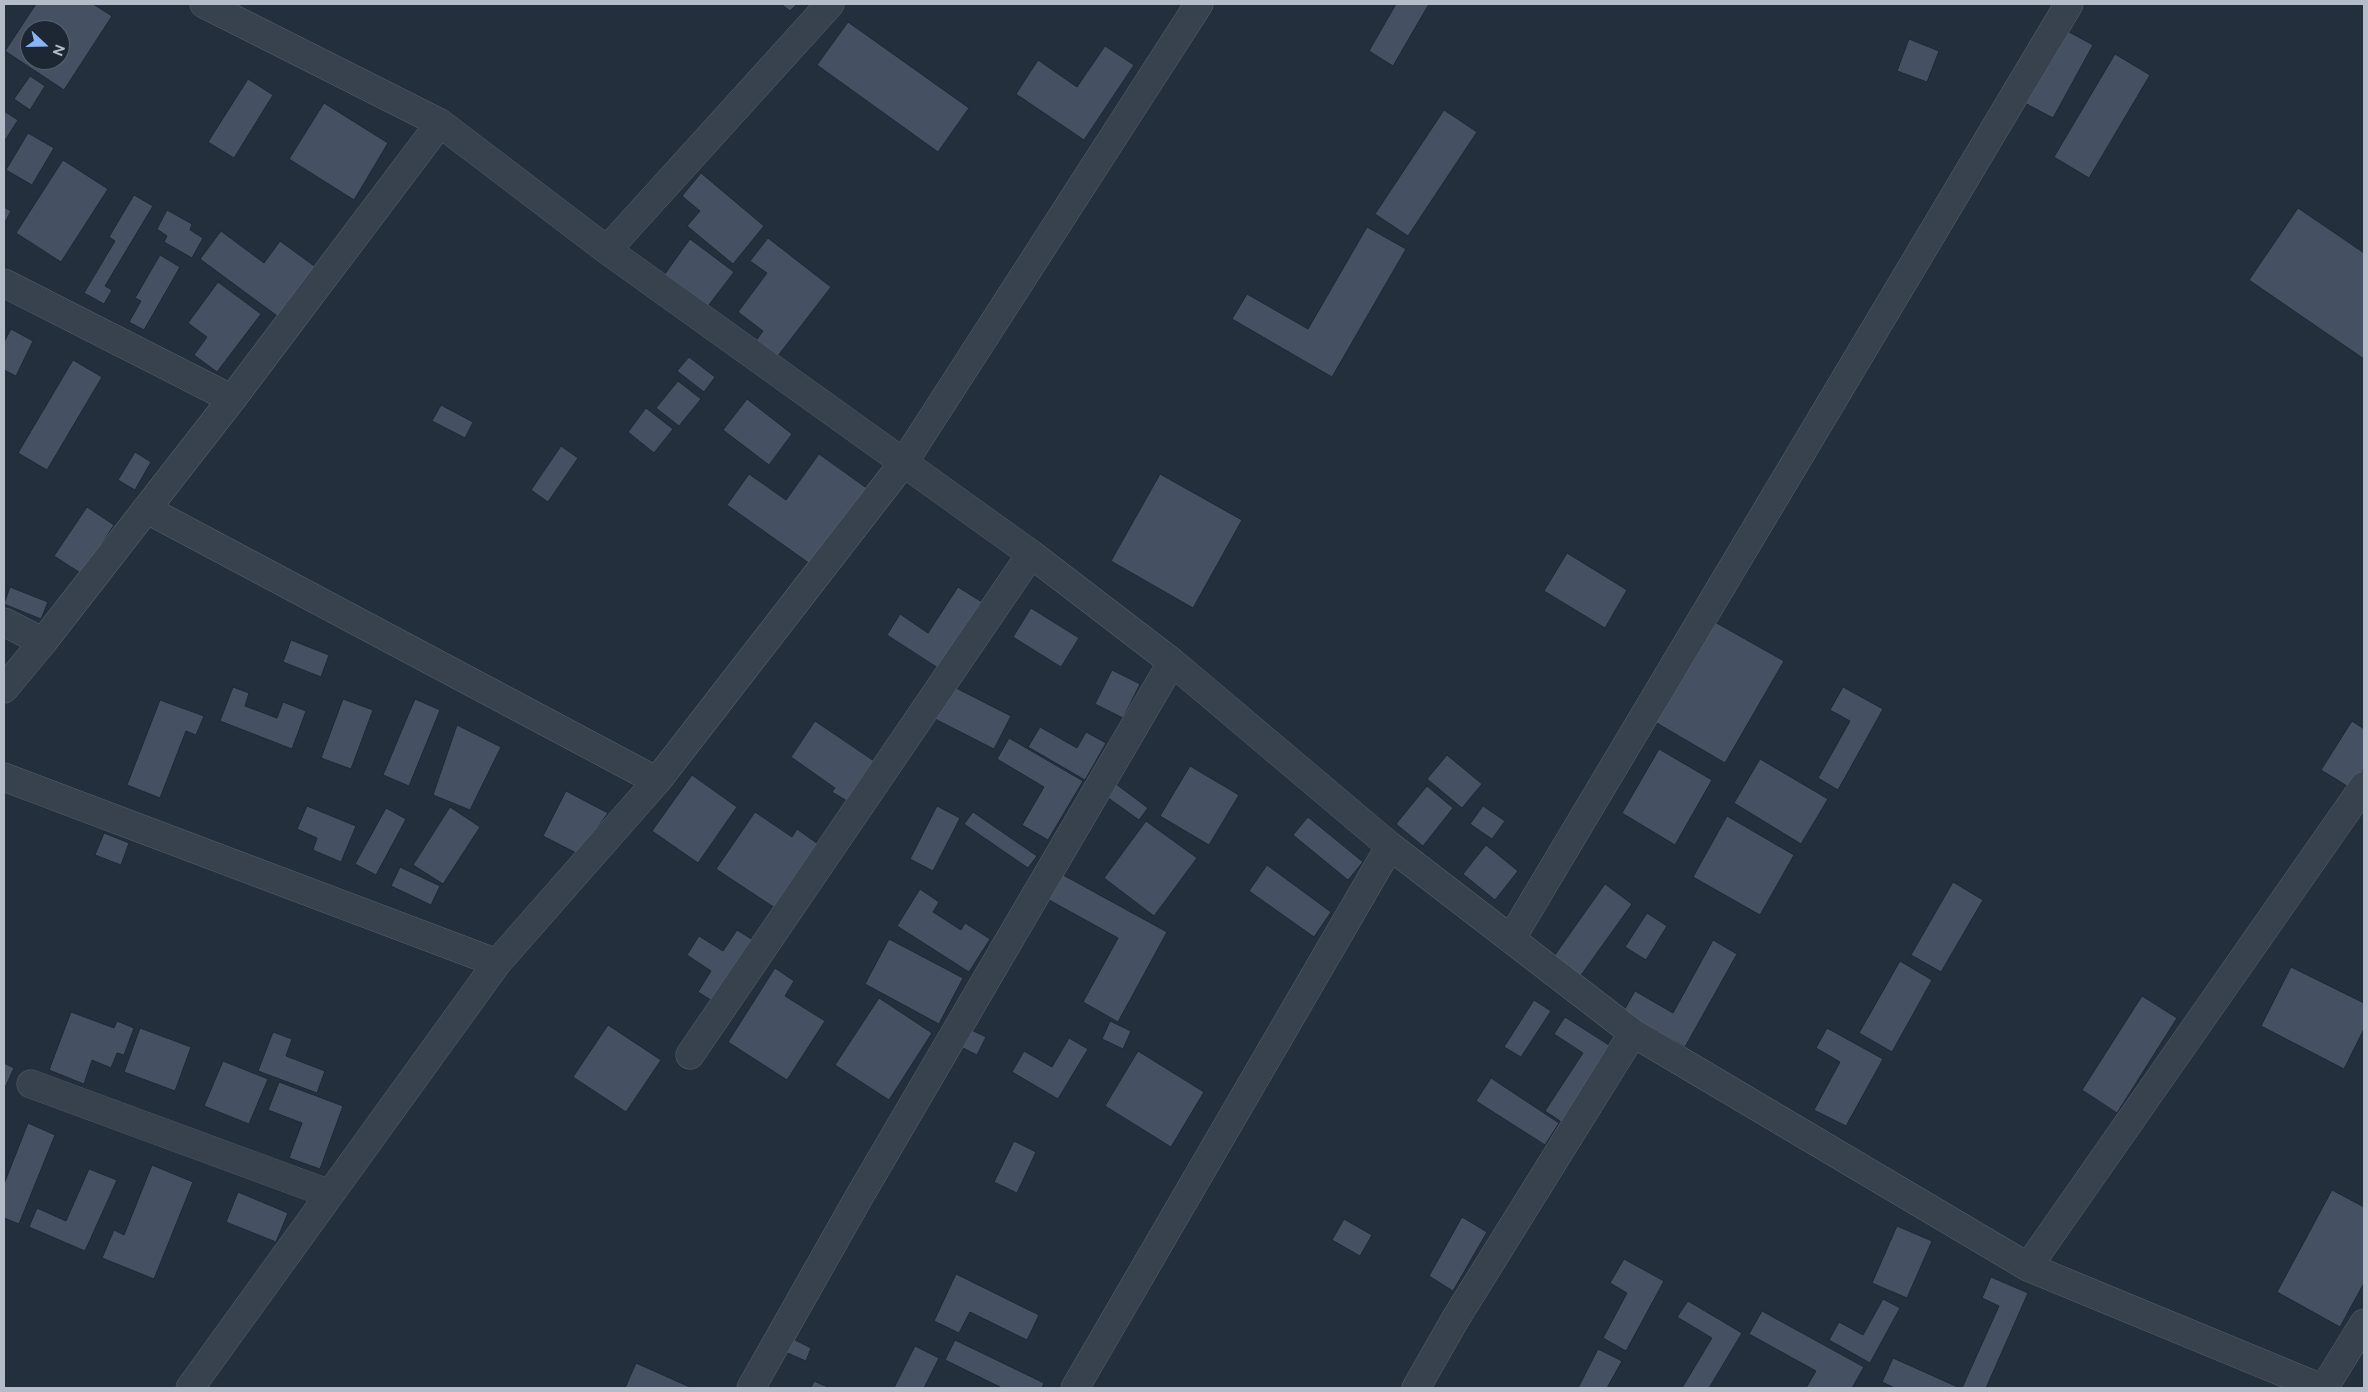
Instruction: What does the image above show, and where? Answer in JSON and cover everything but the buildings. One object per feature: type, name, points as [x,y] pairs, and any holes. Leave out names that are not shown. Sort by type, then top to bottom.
[{"type":"street","points":[[204,4],[440,122],[607,250],[1031,554],[1172,662],[1390,846],[1633,1033],[2028,1267],[2322,1388],[2364,1323]]},
{"type":"street","points":[[607,250],[830,4]]},
{"type":"street","points":[[190,1388],[496,963],[657,781],[904,462],[1199,4]]},
{"type":"street","points":[[1511,939],[2069,4]]},
{"type":"street","points":[[4,689],[43,642],[232,400],[440,122]]},
{"type":"street","points":[[4,282],[232,400]]},
{"type":"street","points":[[146,509],[657,781]]},
{"type":"street","points":[[690,1055],[1031,554]]},
{"type":"street","points":[[4,622],[43,642]]},
{"type":"street","points":[[752,1388],[864,1188],[1172,662]]},
{"type":"street","points":[[4,777],[496,963]]},
{"type":"street","points":[[2028,1267],[2364,786]]},
{"type":"street","points":[[1075,1388],[1390,846]]},
{"type":"street","points":[[1416,1388],[1456,1318],[1633,1033]]},
{"type":"street","points":[[32,1084],[330,1194]]}]
